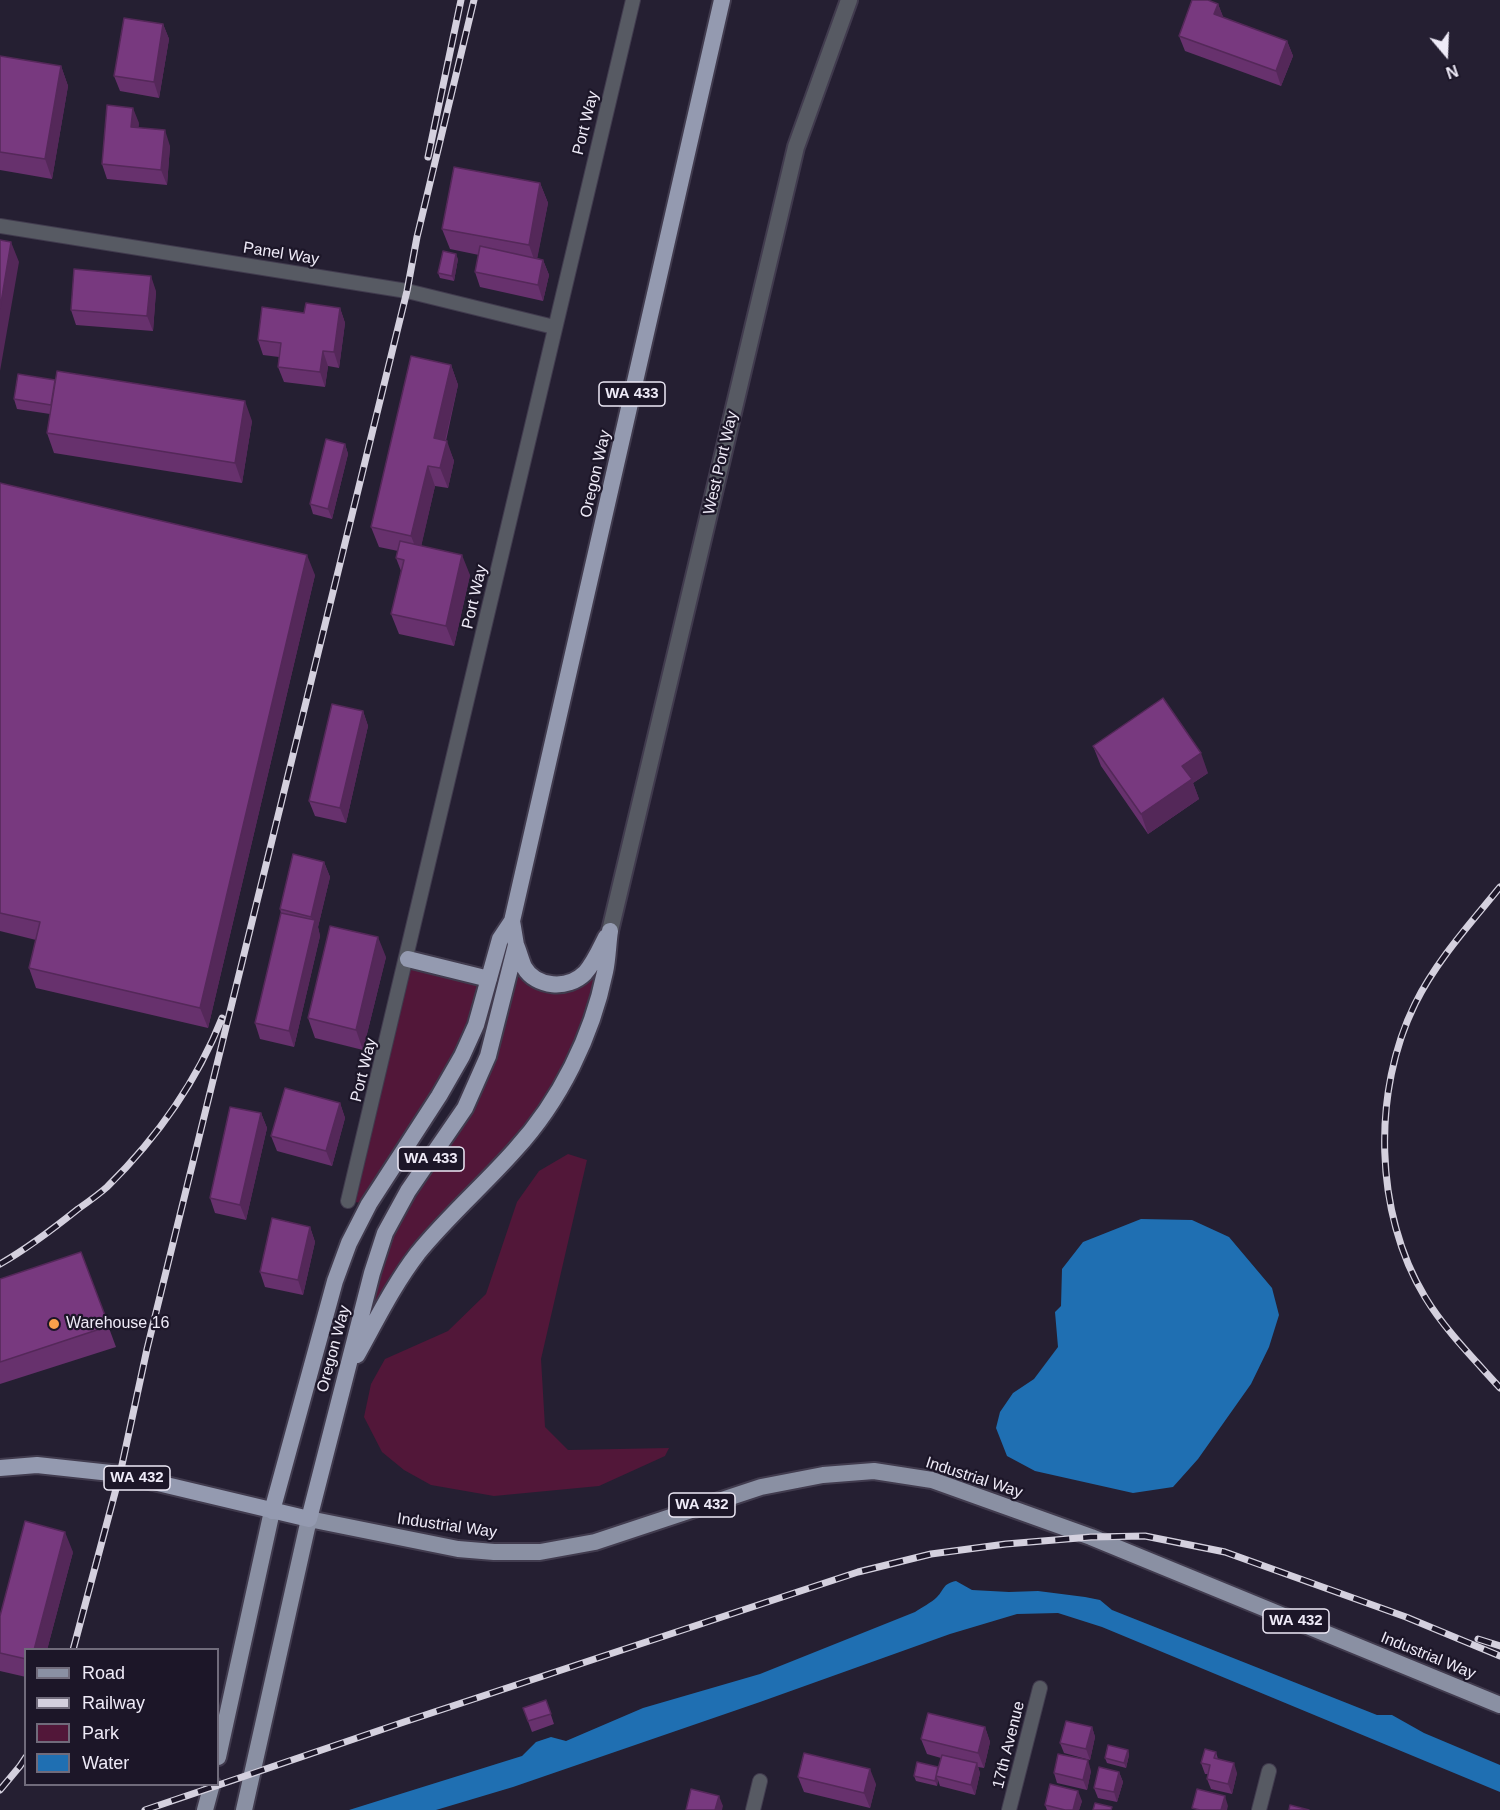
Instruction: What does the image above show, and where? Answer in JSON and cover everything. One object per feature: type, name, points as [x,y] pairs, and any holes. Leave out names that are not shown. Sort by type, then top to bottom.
[{"type":"highway","name":"Oregon Way","points":[[272,1511],[334,1281],[349,1243],[369,1204],[439,1096],[462,1056],[476,1025],[500,939],[512,921],[722,0]]},
{"type":"highway","name":"Oregon Way","points":[[309,1519],[372,1273],[385,1233],[408,1191],[465,1108],[488,1056],[516,945],[512,921]]},
{"type":"highway","points":[[516,945],[524,968],[530,974],[539,981],[561,984],[574,980],[584,973],[610,931]]},
{"type":"highway","points":[[346,1373],[402,1276],[417,1255],[450,1215],[517,1148],[551,1102],[567,1075],[592,1018],[605,971],[610,931]]},
{"type":"highway","points":[[408,959],[489,979]]},
{"type":"highway","name":"WA 432","points":[[0,1468],[37,1465],[120,1474],[272,1511]]},
{"type":"highway","name":"Industrial Way","points":[[272,1511],[309,1519]]},
{"type":"main road","name":"Industrial Way","points":[[309,1519],[458,1549],[540,1552],[595,1542],[761,1487],[823,1475],[874,1470],[932,1480],[1091,1537],[1500,1705]]},
{"type":"main road","name":"Oregon Way","points":[[219,1753],[272,1511]]},
{"type":"main road","name":"Oregon Way","points":[[244,1810],[309,1519]]},
{"type":"main road","points":[[205,1810],[212,1786]]},
{"type":"street","name":"Port Way","points":[[348,1201],[408,959],[554,327],[633,0]]},
{"type":"street","name":"West Port Way","points":[[610,931],[796,147],[849,0]]},
{"type":"street","name":"Panel Way","points":[[0,226],[406,291],[554,327]]},
{"type":"street","name":"17th Avenue","points":[[1009,1810],[1040,1688]]},
{"type":"street","points":[[1259,1810],[1269,1771]]},
{"type":"street","points":[[753,1810],[760,1781]]},
{"type":"green space","points":[[408,959],[489,979],[476,1025],[369,1204],[348,1201]]},
{"type":"green space","points":[[593,961],[605,971],[567,1075],[450,1215],[346,1373],[385,1233],[465,1108],[510,972],[524,968],[561,984]]},
{"type":"green space","points":[[568,1154],[587,1160],[541,1359],[545,1427],[568,1450],[669,1448],[665,1456],[599,1486],[494,1496],[431,1485],[404,1470],[382,1452],[364,1417],[371,1384],[385,1359],[448,1331],[486,1294],[517,1202],[539,1171]]},
{"type":"water","points":[[1141,1219],[1192,1220],[1229,1237],[1272,1288],[1279,1315],[1269,1347],[1251,1384],[1198,1459],[1173,1487],[1133,1493],[1035,1471],[1007,1456],[996,1428],[1000,1412],[1013,1393],[1034,1379],[1058,1347],[1055,1312],[1061,1306],[1062,1269],[1083,1242]]},
{"type":"water","points":[[956,1581],[972,1590],[1038,1591],[1100,1600],[1112,1610],[1377,1715],[1392,1715],[1424,1733],[1500,1765],[1500,1792],[1102,1627],[1058,1613],[1017,1614],[950,1634],[513,1787],[436,1810],[349,1810],[522,1756],[536,1742],[551,1737],[566,1741],[643,1708],[760,1674],[915,1612],[935,1599],[946,1585]]},
{"type":"building","points":[[1192,0],[1208,0],[1218,4],[1214,14],[1287,41],[1276,71],[1179,36]]},
{"type":"building","points":[[124,18],[163,24],[154,82],[114,76]]},
{"type":"building","points":[[0,56],[61,66],[45,159],[0,152]]},
{"type":"building","points":[[107,105],[133,108],[131,127],[165,130],[161,170],[102,164]]},
{"type":"building","points":[[454,167],[540,183],[529,245],[442,229]]},
{"type":"building","points":[[0,240],[11,242],[0,309]]},
{"type":"building","points":[[480,246],[543,260],[538,285],[475,272]]},
{"type":"building","points":[[443,251],[456,254],[452,276],[438,273]]},
{"type":"building","points":[[74,269],[151,276],[147,316],[71,310]]},
{"type":"building","points":[[306,303],[340,308],[334,352],[323,351],[320,372],[278,367],[281,343],[258,340],[262,307],[304,313]]},
{"type":"building","points":[[411,356],[451,365],[434,438],[447,441],[440,468],[428,466],[411,536],[371,527]]},
{"type":"building","points":[[57,371],[245,401],[235,463],[47,433]]},
{"type":"building","points":[[18,374],[55,380],[51,405],[14,399]]},
{"type":"building","points":[[326,439],[345,444],[328,509],[310,504]]},
{"type":"building","points":[[0,483],[307,555],[200,1008],[29,968],[40,922],[0,913]]},
{"type":"building","points":[[400,541],[462,555],[446,626],[391,614],[404,560],[396,558]]},
{"type":"building","points":[[1163,698],[1201,753],[1182,766],[1192,779],[1141,814],[1093,746]]},
{"type":"building","points":[[332,704],[363,711],[340,808],[309,801]]},
{"type":"building","points":[[293,854],[324,862],[311,917],[280,909]]},
{"type":"building","points":[[281,913],[315,920],[289,1031],[255,1023]]},
{"type":"building","points":[[330,926],[378,937],[356,1030],[308,1018]]},
{"type":"building","points":[[285,1088],[340,1103],[326,1151],[271,1136]]},
{"type":"building","points":[[230,1107],[261,1113],[240,1205],[210,1198]]},
{"type":"building","points":[[272,1218],[310,1227],[298,1280],[260,1272]]},
{"type":"building","name":"Warehouse 16","points":[[81,1252],[109,1326],[0,1362],[0,1279]]},
{"type":"building","points":[[25,1521],[65,1532],[35,1648],[24,1648],[24,1659],[0,1653],[0,1616]]},
{"type":"building","points":[[546,1700],[551,1714],[528,1721],[523,1708]]},
{"type":"building","points":[[928,1713],[985,1727],[978,1753],[921,1739]]},
{"type":"building","points":[[1066,1721],[1092,1727],[1086,1749],[1060,1743]]},
{"type":"building","points":[[1108,1745],[1128,1750],[1124,1763],[1105,1758]]},
{"type":"building","points":[[1205,1749],[1216,1752],[1214,1758],[1234,1763],[1228,1784],[1207,1779],[1210,1765],[1201,1763]]},
{"type":"building","points":[[804,1753],[870,1769],[864,1793],[798,1777]]},
{"type":"building","points":[[1058,1754],[1088,1760],[1083,1780],[1054,1773]]},
{"type":"building","points":[[942,1755],[977,1763],[971,1785],[936,1776]]},
{"type":"building","points":[[917,1762],[938,1767],[935,1781],[914,1776]]},
{"type":"building","points":[[1099,1767],[1119,1772],[1114,1792],[1094,1788]]},
{"type":"building","points":[[1050,1784],[1078,1791],[1073,1810],[1045,1805]]},
{"type":"building","points":[[691,1789],[719,1796],[715,1810],[686,1810]]},
{"type":"building","points":[[1197,1789],[1225,1796],[1221,1810],[1192,1808]]},
{"type":"building","points":[[1095,1803],[1112,1807],[1111,1810],[1093,1810]]},
{"type":"building","points":[[1290,1805],[1309,1810],[1289,1810]]},
{"type":"railway","points":[[428,157],[461,0]]},
{"type":"railway","points":[[74,1648],[120,1474],[147,1349],[407,291],[417,237],[474,0]]},
{"type":"railway","points":[[1500,887],[1443,958],[1415,1004],[1401,1038],[1391,1075],[1386,1113],[1385,1152],[1388,1190],[1396,1228],[1408,1264],[1425,1297],[1442,1321],[1500,1388]]},
{"type":"railway","points":[[0,1264],[97,1196],[125,1169],[188,1087],[222,1018]]},
{"type":"railway","points":[[219,1785],[858,1572],[931,1554],[1006,1544],[1091,1537],[1145,1536],[1225,1552],[1406,1617],[1500,1656]]},
{"type":"railway","points":[[1478,1639],[1500,1646]]},
{"type":"railway","points":[[0,1790],[24,1760]]},
{"type":"railway","points":[[145,1810],[216,1786]]},
{"type":"place","name":"Warehouse 16","points":[[54,1324]]}]
